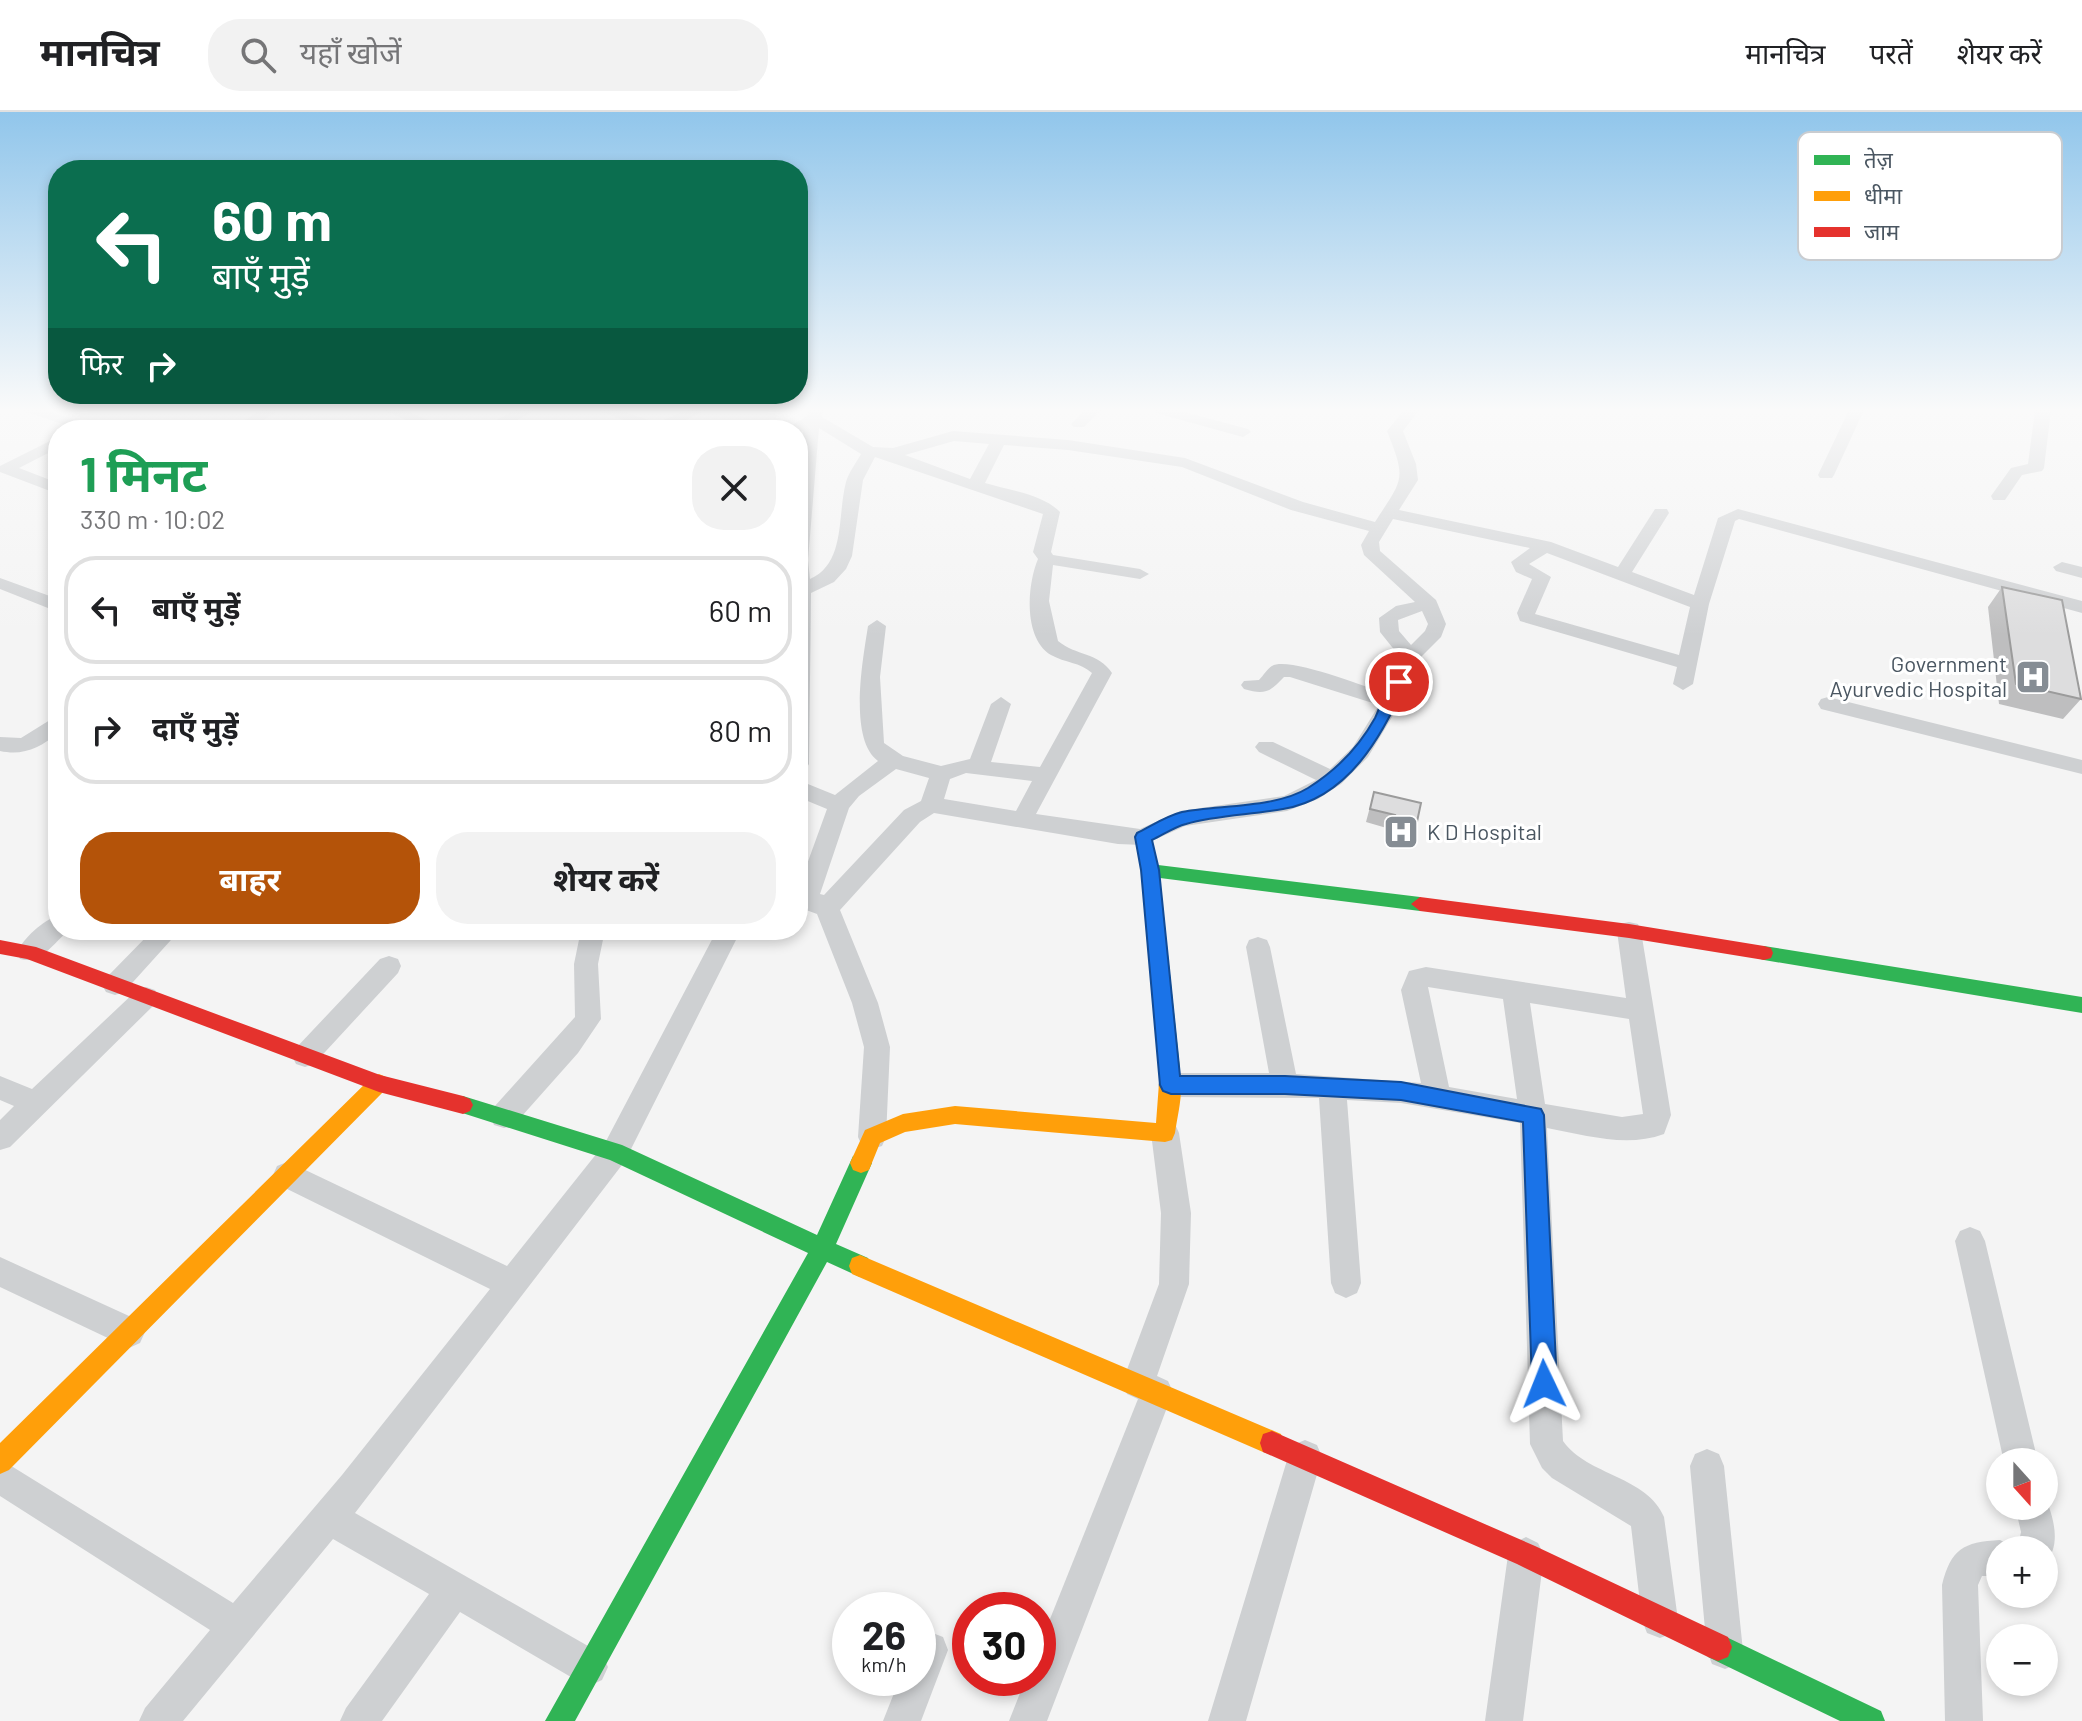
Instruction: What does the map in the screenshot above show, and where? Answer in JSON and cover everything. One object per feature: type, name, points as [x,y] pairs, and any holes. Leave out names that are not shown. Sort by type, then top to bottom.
[{"type":"street","points":[[808,587],[828,578],[843,556],[854,485]]},
{"type":"street","points":[[1243,485],[1297,506],[1545,546],[1700,604]]},
{"type":"street","points":[[811,902],[912,816],[931,805],[1118,836],[1143,837],[1180,819],[1287,803],[1310,794],[1333,779],[1361,752],[1391,702],[1410,657],[1434,633],[1437,624],[1436,615],[1429,604],[1373,555],[1370,542],[1407,485]]},
{"type":"street","points":[[1999,496],[2006,485]]},
{"type":"street","points":[[975,486],[1041,505],[1052,512],[1042,552],[1047,559],[1140,574]]},
{"type":"street","points":[[1622,574],[1661,513]]},
{"type":"street","points":[[1545,546],[1520,562],[1522,568],[1542,577],[1527,617],[1685,674],[1700,604],[1722,530],[1727,518],[1738,514],[2082,607]]},
{"type":"street","points":[[1022,820],[1102,673],[1092,662],[1062,653],[1049,643],[1039,593],[1041,570],[1047,559]]},
{"type":"street","points":[[2062,567],[2082,573]]},
{"type":"street","points":[[4,589],[48,603]]},
{"type":"street","points":[[1410,657],[1390,632],[1388,618],[1403,610],[1429,604]]},
{"type":"street","points":[[877,626],[870,677],[873,739],[880,754],[941,774],[959,767],[978,767],[1045,775]]},
{"type":"street","points":[[1251,685],[1264,687],[1279,670],[1292,671],[1391,702]]},
{"type":"street","points":[[978,767],[1001,704]]},
{"type":"street","points":[[1828,704],[2082,767]]},
{"type":"street","points":[[0,744],[12,747],[29,745],[48,730]]},
{"type":"street","points":[[1266,747],[1333,779]]},
{"type":"street","points":[[559,1721],[822,1250],[872,1137],[877,1065],[875,1037],[865,1003],[811,902],[839,805],[851,791],[894,760]]},
{"type":"street","points":[[931,805],[941,774]]},
{"type":"street","points":[[808,792],[839,805]]},
{"type":"street","points":[[1028,1721],[1147,1388],[1175,1271],[1176,1213],[1165,1133],[1171,1085],[1150,870],[1143,837]]},
{"type":"street","points":[[1150,870],[1629,931],[2082,1005]]},
{"type":"street","points":[[1171,1085],[1332,1087],[1437,1096],[1622,1129],[1654,1125],[1657,1115],[1629,931]]},
{"type":"street","points":[[29,952],[48,934]]},
{"type":"street","points":[[115,985],[158,940]]},
{"type":"street","points":[[504,1116],[569,1045],[588,1019],[586,964],[591,940]]},
{"type":"street","points":[[158,1721],[354,1487],[615,1152],[724,940]]},
{"type":"street","points":[[0,947],[29,952],[379,1083],[504,1116],[615,1152],[822,1250],[1147,1388],[1526,1555],[1871,1721]]},
{"type":"street","points":[[1258,947],[1285,1085]]},
{"type":"street","points":[[305,1056],[389,966]]},
{"type":"street","points":[[1437,1096],[1414,983],[1426,977],[1639,1010]]},
{"type":"street","points":[[1515,991],[1533,1115],[1547,1444],[1551,1457],[1559,1466],[1620,1495],[1647,1517],[1660,1620]]},
{"type":"street","points":[[0,1138],[146,997]]},
{"type":"street","points":[[0,1461],[379,1083]]},
{"type":"street","points":[[1332,1087],[1346,1283]]},
{"type":"street","points":[[0,1088],[36,1103]]},
{"type":"street","points":[[872,1137],[903,1123],[955,1115],[1165,1133]]},
{"type":"street","points":[[287,1175],[512,1284]]},
{"type":"street","points":[[1970,1241],[2018,1448]]},
{"type":"street","points":[[0,1272],[129,1332]]},
{"type":"street","points":[[1227,1721],[1305,1457]]},
{"type":"street","points":[[1707,1466],[1725,1651]]},
{"type":"street","points":[[0,1476],[236,1626]]},
{"type":"street","points":[[327,1516],[589,1667]]},
{"type":"street","points":[[1504,1721],[1526,1555]]},
{"type":"street","points":[[1964,1721],[1960,1585],[1964,1567],[1986,1559]]},
{"type":"street","points":[[359,1721],[454,1590]]},
{"type":"street","points":[[902,1721],[912,1696]]},
{"type":"building","points":[[2002,587],[2062,600],[2081,699],[2016,684]]},
{"type":"building","points":[[1374,792],[1421,803],[1415,831],[1392,825],[1395,815],[1370,809]]},
{"type":"traffic: fast","points":[[1170,1070],[1150,870],[1420,904]]},
{"type":"traffic: fast","points":[[1764,953],[2082,1005]]},
{"type":"traffic: fast","points":[[463,1105],[615,1152],[860,1266]]},
{"type":"traffic: fast","points":[[559,1721],[822,1250],[861,1163]]},
{"type":"traffic: fast","points":[[1718,1647],[1871,1721]]},
{"type":"traffic: slow","points":[[861,1163],[872,1137],[903,1123],[955,1115],[1165,1133],[1170,1070]]},
{"type":"traffic: slow","points":[[0,1461],[379,1083]]},
{"type":"traffic: slow","points":[[860,1266],[1272,1443]]},
{"type":"traffic: jam","points":[[1420,904],[1629,931],[1764,953]]},
{"type":"traffic: jam","points":[[0,947],[29,952],[379,1083],[463,1105]]},
{"type":"traffic: jam","points":[[1272,1443],[1526,1555],[1718,1647]]},
{"type":"place","name":"Government Ayurvedic Hospital","points":[[2033,677]]},
{"type":"place","name":"K D Hospital","points":[[1401,832]]},
{"type":"route","points":[[1399,682],[1382,720],[1361,752],[1349,766],[1310,794],[1287,803],[1195,815],[1143,837],[1150,870],[1171,1085],[1357,1087],[1437,1096],[1533,1115],[1544,1384]]}]
